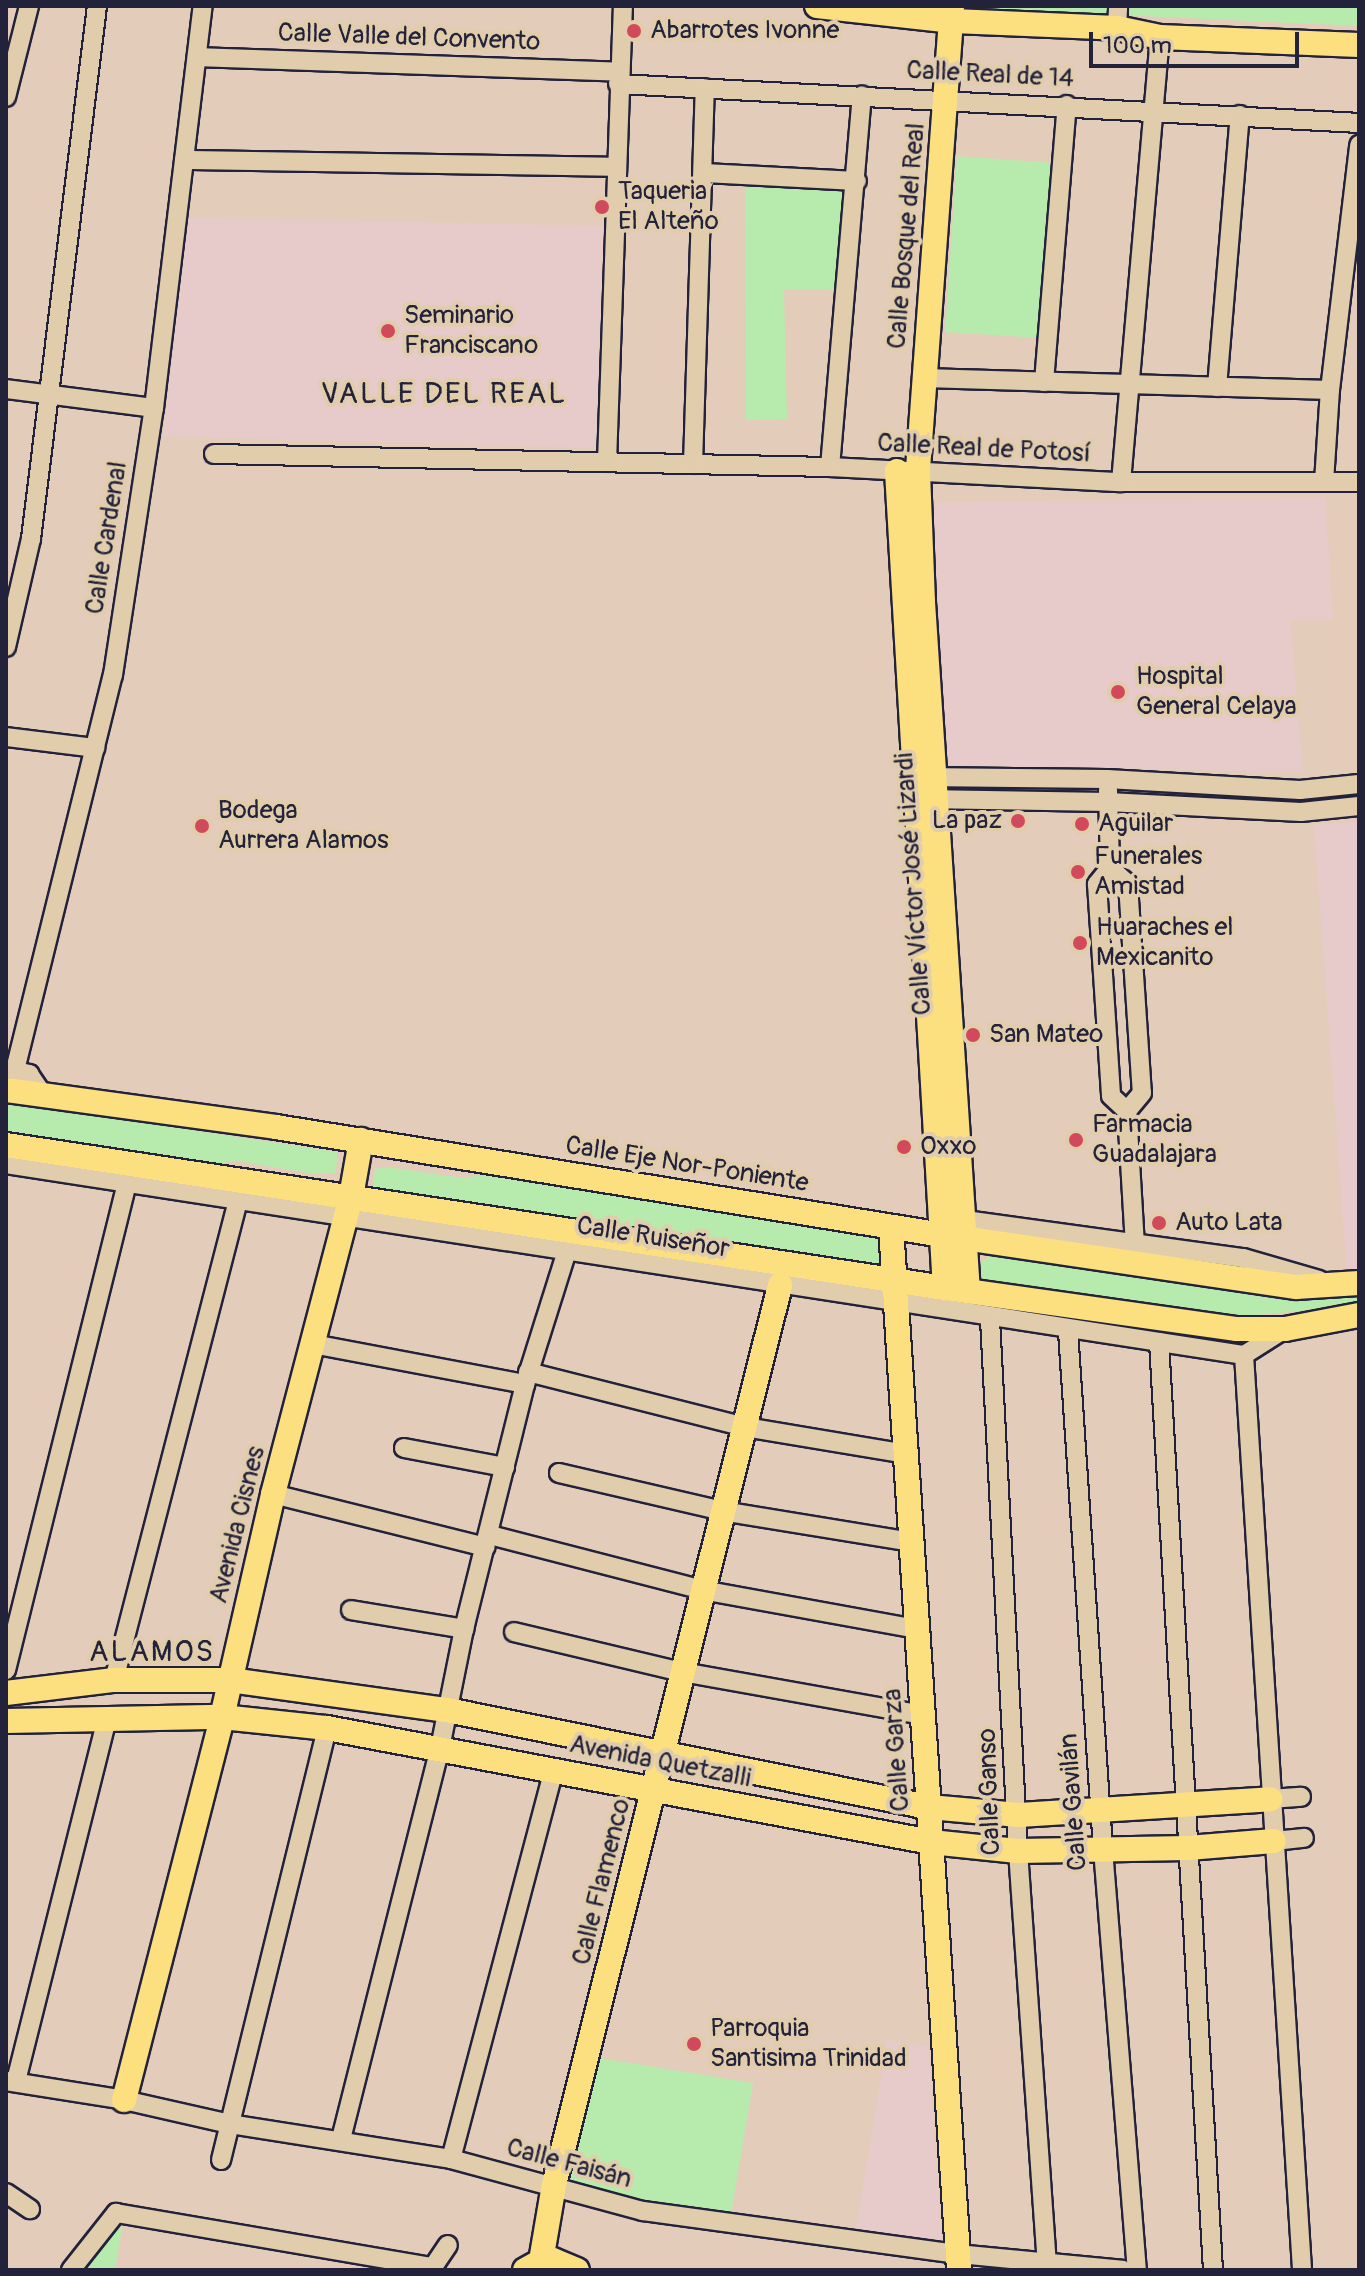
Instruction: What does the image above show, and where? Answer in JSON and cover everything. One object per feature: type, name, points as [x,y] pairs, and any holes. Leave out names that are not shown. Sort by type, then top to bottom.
[{"type":"main road","points":[[817,6],[953,14],[1117,17],[1160,37],[1359,45]]},
{"type":"main road","name":"Calle Bosque del Real","points":[[908,471],[924,378],[953,14]]},
{"type":"main road","name":"Calle Víctor José Lizardi","points":[[908,471],[926,788],[958,1231],[957,1290]]},
{"type":"main road","name":"Calle Eje Nor-Poniente","points":[[9,1076],[44,1096],[361,1140],[891,1227],[958,1231],[1136,1253],[1296,1287],[1354,1284]]},
{"type":"main road","name":"Avenida Cisnes","points":[[124,2100],[222,1717],[273,1494],[348,1207],[361,1140]]},
{"type":"main road","points":[[6,1145],[348,1207],[895,1291],[957,1290],[1237,1329],[1285,1329],[1359,1315]]},
{"type":"main road","name":"Calle Garza","points":[[891,1227],[958,2262]]},
{"type":"main road","name":"Calle Flamenco","points":[[533,2266],[780,1285]]},
{"type":"main road","name":"Avenida Quetzalli","points":[[6,1693],[114,1680],[230,1680],[447,1710],[929,1807],[1019,1815],[1270,1799]]},
{"type":"main road","name":"Avenida Quetzalli","points":[[6,1721],[222,1717],[327,1728],[931,1842],[1018,1851],[1188,1848],[1274,1841]]},
{"type":"main road","points":[[533,2266],[565,2263],[577,2270]]},
{"type":"street","points":[[6,97],[29,6]]},
{"type":"street","points":[[6,647],[31,539],[97,6]]},
{"type":"street","name":"Calle Cardenal","points":[[9,1076],[113,675],[154,408],[203,6]]},
{"type":"street","points":[[607,462],[623,6]]},
{"type":"street","points":[[1121,482],[1160,37]]},
{"type":"street","name":"Calle Valle del Convento","points":[[197,57],[619,78]]},
{"type":"street","name":"Calle Real de 14","points":[[619,78],[705,88],[1359,123]]},
{"type":"street","points":[[693,464],[705,88]]},
{"type":"street","points":[[830,467],[862,95]]},
{"type":"street","points":[[1044,382],[1067,105]]},
{"type":"street","points":[[1217,387],[1240,115]]},
{"type":"street","points":[[1324,482],[1330,390],[1359,145]]},
{"type":"street","points":[[184,160],[617,167]]},
{"type":"street","points":[[704,173],[857,181]]},
{"type":"street","points":[[924,378],[1330,390]]},
{"type":"street","points":[[6,389],[154,408]]},
{"type":"street","name":"Calle Real de Potosí","points":[[214,454],[830,467],[1121,482],[1359,482]]},
{"type":"street","points":[[6,737],[95,748]]},
{"type":"street","points":[[1107,779],[1110,868],[1097,884],[1111,1096],[1127,1111],[1136,1253]]},
{"type":"street","points":[[926,788],[1107,779],[1300,790],[1359,784]]},
{"type":"street","points":[[926,788],[1301,812],[1359,806]]},
{"type":"street","points":[[1300,790],[1301,812]]},
{"type":"street","points":[[1110,868],[1128,884],[1142,1093],[1127,1111]]},
{"type":"street","name":"Calle Ruiseñor","points":[[6,1164],[238,1201],[348,1207],[567,1251],[780,1285],[895,1291],[990,1319],[1244,1355]]},
{"type":"street","points":[[6,1670],[127,1183]]},
{"type":"street","points":[[114,1680],[238,1201]]},
{"type":"street","points":[[341,2139],[440,1748],[464,1629],[526,1378],[567,1251]]},
{"type":"street","name":"Calle Ganso","points":[[990,1319],[1019,1815],[1018,1851],[1047,2263]]},
{"type":"street","points":[[1285,1329],[1244,1355],[1302,2270]]},
{"type":"street","name":"Calle Gavilán","points":[[1068,1331],[1103,1849],[1137,2270]]},
{"type":"street","points":[[1159,1342],[1213,2270]]},
{"type":"street","points":[[313,1344],[526,1378],[745,1427],[906,1454]]},
{"type":"street","points":[[404,1448],[505,1467]]},
{"type":"street","points":[[559,1473],[722,1511],[912,1542]]},
{"type":"street","points":[[273,1494],[702,1590],[917,1629]]},
{"type":"street","points":[[351,1610],[464,1629]]},
{"type":"street","points":[[514,1632],[682,1672],[923,1715]]},
{"type":"street","points":[[11,2081],[107,1718]]},
{"type":"street","points":[[221,2160],[327,1728]]},
{"type":"street","points":[[451,2159],[554,1770]]},
{"type":"street","name":"Avenida Quetzalli","points":[[1270,1799],[1301,1797]]},
{"type":"street","name":"Avenida Quetzalli","points":[[1274,1841],[1304,1838]]},
{"type":"street","name":"Calle Faisán","points":[[11,2081],[124,2100],[230,2124],[341,2139],[451,2159],[643,2211],[958,2262],[1047,2263],[1123,2270]]},
{"type":"street","points":[[6,2194],[30,2209]]},
{"type":"street","points":[[71,2270],[116,2213],[432,2269],[448,2245]]},
{"type":"shaded area","name":"Seminario Franciscano","points":[[187,218],[603,226],[599,448],[163,436]]},
{"type":"shaded area","name":"Hospital General Celaya","points":[[1325,498],[1333,619],[1290,620],[1303,772],[945,765],[926,503]]},
{"type":"shaded area","points":[[1359,822],[1359,1269],[1347,1271],[1314,825]]},
{"type":"shaded area","points":[[887,2040],[928,2047],[942,2244],[856,2231]]},
{"type":"green space","points":[[966,6],[1359,6],[1359,26],[969,8]]},
{"type":"green space","points":[[957,156],[1053,163],[1041,338],[945,332]]},
{"type":"green space","points":[[745,184],[847,191],[839,290],[784,289],[787,419],[746,420]]},
{"type":"green space","points":[[6,1102],[337,1152],[335,1173],[309,1173],[238,1161],[212,1164],[6,1132]]},
{"type":"green space","points":[[386,1167],[463,1178],[480,1175],[886,1237],[885,1269],[378,1190],[373,1186],[375,1169]]},
{"type":"green space","points":[[991,1256],[1240,1292],[1295,1297],[1359,1291],[1359,1306],[1245,1316],[1173,1311],[992,1287],[981,1278],[982,1261]]},
{"type":"green space","points":[[600,2058],[753,2083],[731,2214],[642,2206],[569,2183]]},
{"type":"green space","points":[[122,2227],[115,2270],[84,2270],[116,2228]]},
{"type":"place","name":"Abarrotes Ivonne","points":[[634,31]]},
{"type":"place","name":"Taqueria El Alteño","points":[[602,207]]},
{"type":"place","name":"Seminario Franciscano","points":[[388,331]]},
{"type":"place","name":"Hospital General Celaya","points":[[1118,692]]},
{"type":"place","name":"La paz","points":[[1018,821]]},
{"type":"place","name":"Aguilar","points":[[1082,824]]},
{"type":"place","name":"Bodega Aurrera Alamos","points":[[202,826]]},
{"type":"place","name":"Funerales Amistad","points":[[1078,872]]},
{"type":"place","name":"Huaraches el Mexicanito","points":[[1080,943]]},
{"type":"place","name":"San Mateo","points":[[973,1035]]},
{"type":"place","name":"Farmacia Guadalajara","points":[[1076,1140]]},
{"type":"place","name":"Oxxo","points":[[904,1147]]},
{"type":"place","name":"Auto Lata","points":[[1159,1223]]},
{"type":"place","name":"Parroquia Santisima Trinidad","points":[[694,2044]]},
{"type":"district","name":"VALLE DEL REAL","points":[[444,394]]},
{"type":"district","name":"ALAMOS","points":[[152,1652]]}]
